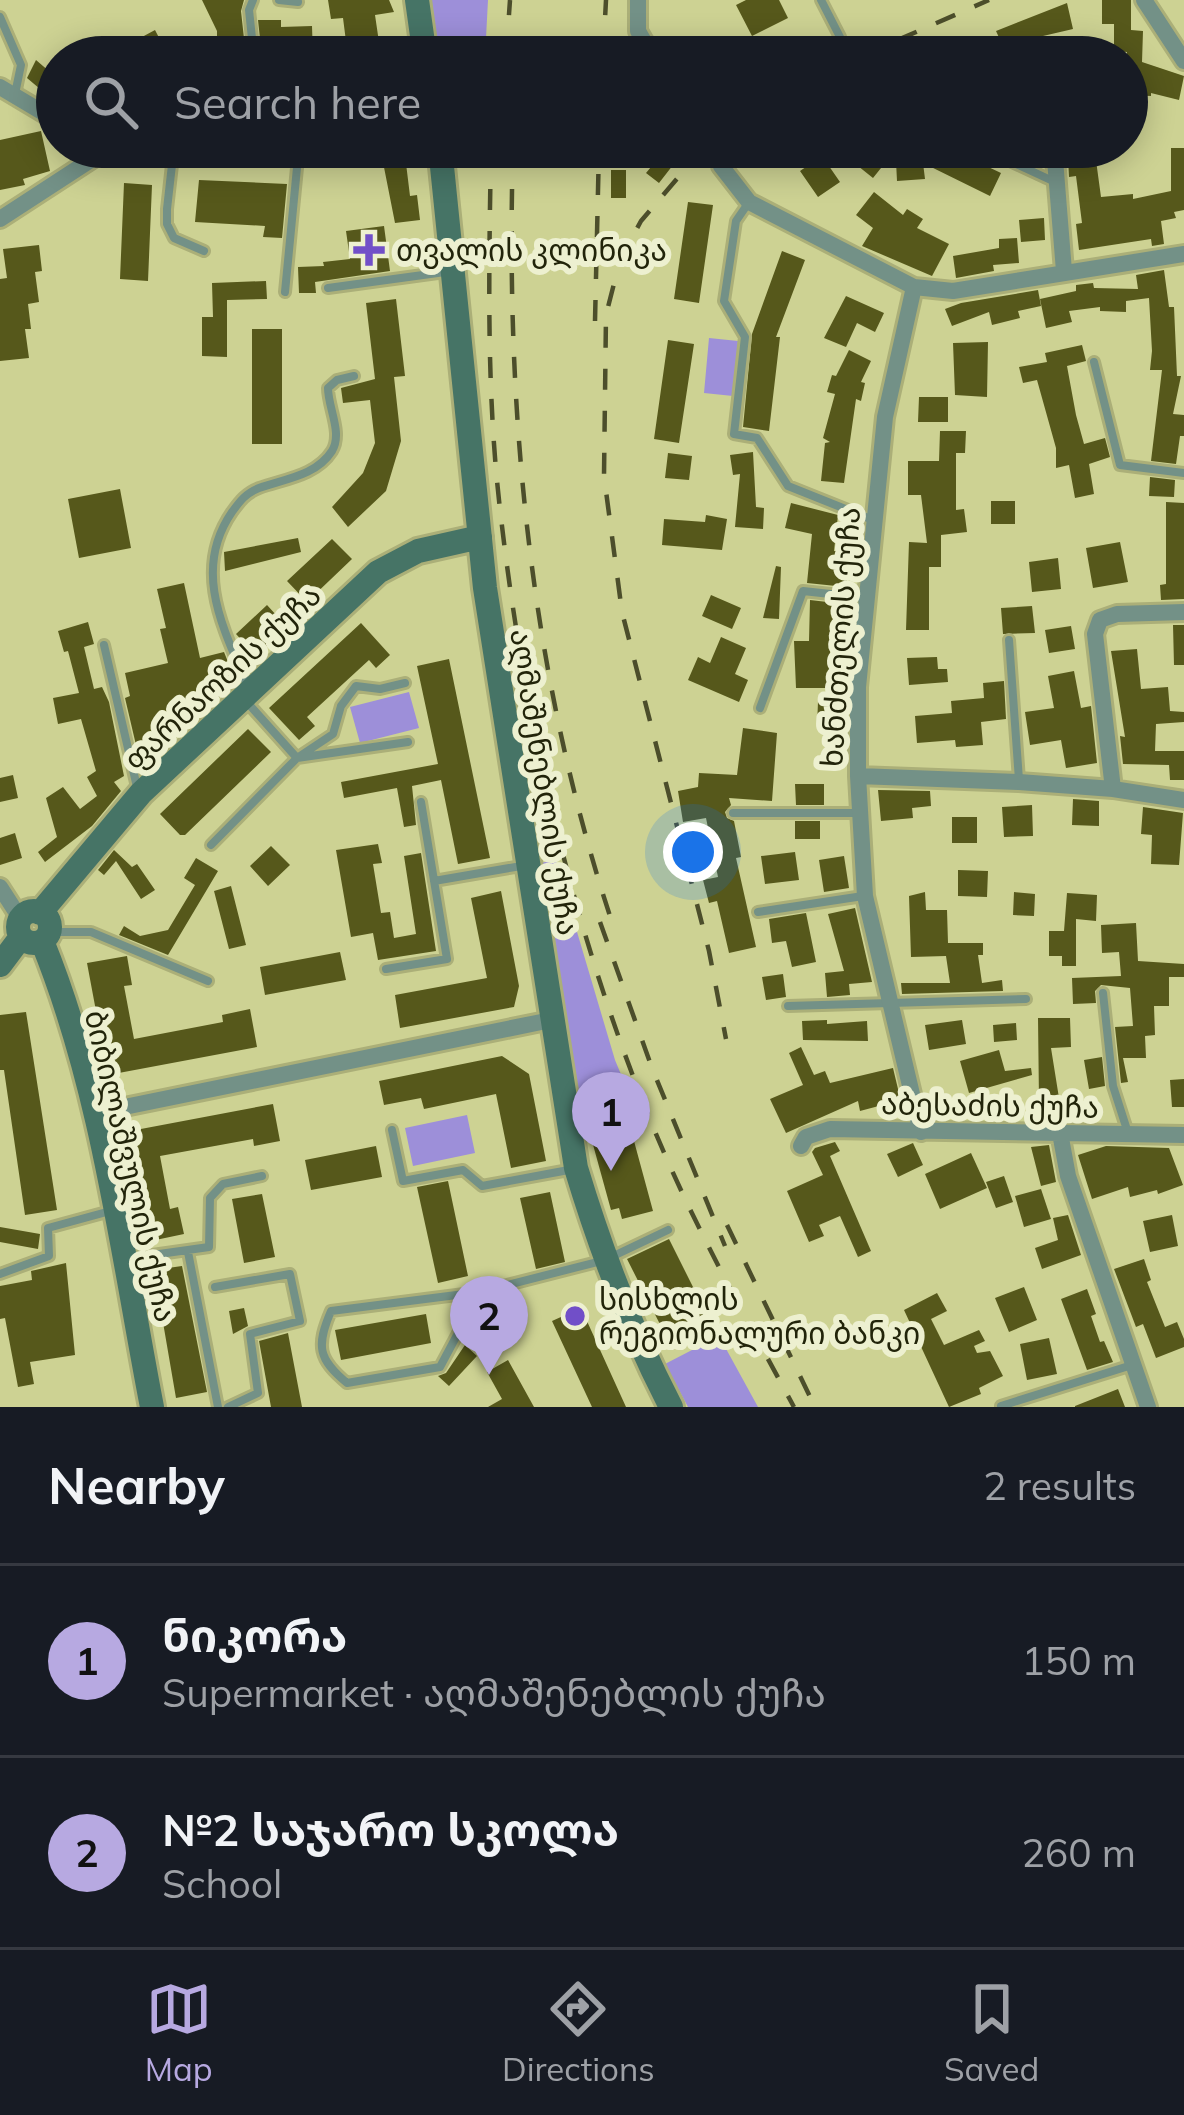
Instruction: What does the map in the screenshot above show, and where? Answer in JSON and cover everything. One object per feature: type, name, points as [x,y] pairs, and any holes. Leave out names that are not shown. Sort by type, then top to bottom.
[{"type":"main road","points":[[417,0],[422,36]]},
{"type":"main road","name":"აღმაშენებლის ქუჩა","points":[[442,168],[480,537],[576,1168],[605,1260],[671,1407]]},
{"type":"main road","name":"ფარნაოზის ქუჩა","points":[[0,965],[35,928],[141,793],[379,572],[418,551],[480,537]]},
{"type":"main road","name":"ბიბილაშვულის ქუჩა","points":[[35,928],[56,974],[95,1113],[152,1407]]},
{"type":"street","points":[[638,0],[641,36]]},
{"type":"street","points":[[1144,0],[1184,62]]},
{"type":"street","points":[[7,91],[36,108]]},
{"type":"street","points":[[0,219],[75,168]]},
{"type":"street","points":[[723,168],[748,202],[914,286],[953,291],[1184,254]]},
{"type":"street","points":[[1055,168],[1064,271]]},
{"type":"street","name":"ხანძთელის ქუჩა","points":[[914,286],[885,417],[858,687],[858,776],[865,896],[921,1132]]},
{"type":"street","points":[[1113,789],[1095,634],[1100,620],[1117,614],[1184,612]]},
{"type":"street","points":[[858,776],[1019,782],[1184,800]]},
{"type":"street","points":[[0,887],[35,928]]},
{"type":"street","points":[[95,1113],[551,1019]]},
{"type":"street","name":"აბესაძის ქუჩა","points":[[801,1146],[806,1137],[830,1129],[1184,1135]]},
{"type":"street","points":[[1060,1133],[1068,1176],[1148,1407]]},
{"type":"lane","points":[[252,36],[249,10],[253,0]]},
{"type":"lane","points":[[279,0],[298,2]]},
{"type":"lane","points":[[821,0],[839,36]]},
{"type":"lane","points":[[0,16],[22,65],[7,91]]},
{"type":"lane","points":[[172,168],[167,224],[174,238],[204,251]]},
{"type":"lane","points":[[285,292],[297,168]]},
{"type":"lane","points":[[1025,168],[1055,182]]},
{"type":"lane","points":[[748,202],[736,221],[724,302],[746,337],[734,434],[757,438],[788,486],[874,520]]},
{"type":"lane","points":[[328,288],[453,271]]},
{"type":"lane","points":[[1094,362],[1120,464],[1184,473]]},
{"type":"lane","points":[[297,758],[247,695],[224,629],[210,562],[242,498],[255,489],[298,477],[332,451],[337,432],[328,408],[328,388],[354,376]]},
{"type":"lane","points":[[760,708],[803,591],[869,598]]},
{"type":"lane","points":[[1009,640],[1019,782]]},
{"type":"lane","points":[[104,645],[141,793]]},
{"type":"lane","points":[[211,844],[297,758],[334,734],[340,706],[356,686],[380,689],[405,683]]},
{"type":"lane","points":[[297,758],[408,742]]},
{"type":"lane","points":[[386,969],[447,959],[421,802]]},
{"type":"lane","points":[[733,813],[859,813]]},
{"type":"lane","points":[[434,880],[528,865]]},
{"type":"lane","points":[[758,912],[865,896]]},
{"type":"lane","points":[[35,928],[92,932],[208,981]]},
{"type":"lane","points":[[1103,993],[1113,1086],[1128,1134]]},
{"type":"lane","points":[[788,1006],[1026,999]]},
{"type":"lane","points":[[392,1130],[403,1181],[463,1170],[482,1186],[576,1168]]},
{"type":"lane","points":[[124,1259],[209,1247],[210,1198],[223,1184],[262,1176]]},
{"type":"lane","points":[[0,1274],[49,1256],[48,1228],[114,1210]]},
{"type":"lane","points":[[480,1292],[440,1366],[347,1383],[326,1365],[320,1336],[332,1311],[480,1292],[605,1260],[668,1230]]},
{"type":"lane","points":[[188,1252],[218,1407]]},
{"type":"lane","points":[[215,1287],[290,1274],[300,1322],[250,1334],[258,1393],[228,1407]]},
{"type":"lane","points":[[1000,1406],[1133,1364]]},
{"type":"shaded area","points":[[429,0],[488,0],[486,36],[434,36]]},
{"type":"shaded area","points":[[709,338],[738,341],[733,396],[704,393]]},
{"type":"shaded area","points":[[409,692],[419,728],[360,743],[350,707]]},
{"type":"shaded area","points":[[556,861],[615,1060],[637,1113],[585,1130],[537,863]]},
{"type":"shaded area","points":[[467,1115],[475,1153],[413,1166],[405,1128]]},
{"type":"shaded area","points":[[719,1336],[758,1407],[688,1407],[665,1364]]},
{"type":"building","points":[[202,0],[244,0],[244,36],[217,36]]},
{"type":"building","points":[[328,0],[389,0],[394,12],[375,15],[378,36],[345,36],[343,18],[331,19]]},
{"type":"building","points":[[746,0],[779,0],[788,18],[752,36],[736,5]]},
{"type":"building","points":[[1102,0],[1131,0],[1131,30],[1143,31],[1143,36],[1114,36],[1114,24],[1102,24]]},
{"type":"building","points":[[1067,3],[1073,29],[1043,36],[998,36],[996,31]]},
{"type":"building","points":[[258,20],[281,20],[281,27],[312,26],[312,36],[260,36]]},
{"type":"building","points":[[36,60],[36,86],[27,78]]},
{"type":"building","points":[[1148,64],[1184,76],[1179,100],[1151,96]]},
{"type":"building","points":[[36,132],[36,168],[50,171],[23,179],[25,185],[0,190],[0,140]]},
{"type":"building","points":[[1171,148],[1184,148],[1184,210],[1174,212],[1176,218],[1161,221],[1164,244],[1152,246],[1151,239],[1079,250],[1076,224],[1082,223],[1076,176],[1069,177],[1069,168],[1097,168],[1101,197],[1133,194],[1133,199],[1171,191]]},
{"type":"building","points":[[384,168],[407,168],[410,196],[417,195],[420,220],[395,223]]},
{"type":"building","points":[[650,168],[671,168],[659,183],[646,173]]},
{"type":"building","points":[[830,168],[840,182],[818,197],[800,171]]},
{"type":"building","points":[[860,168],[881,168],[873,178]]},
{"type":"building","points":[[896,168],[924,168],[925,179],[897,181]]},
{"type":"building","points":[[933,168],[990,168],[1001,173],[990,196]]},
{"type":"building","points":[[611,170],[626,170],[626,198],[611,198]]},
{"type":"building","points":[[199,180],[287,184],[282,238],[263,237],[265,226],[195,222]]},
{"type":"building","points":[[124,183],[152,185],[148,281],[120,279]]},
{"type":"building","points":[[874,192],[903,215],[907,209],[923,219],[917,228],[949,244],[932,276],[862,246],[873,228],[856,215]]},
{"type":"building","points":[[688,202],[713,205],[699,303],[674,299]]},
{"type":"building","points":[[1044,218],[1045,240],[1021,242],[1019,220]]},
{"type":"building","points":[[384,226],[390,271],[315,282],[316,293],[299,293],[298,267],[350,259],[346,231]]},
{"type":"building","points":[[1017,238],[1019,263],[993,265],[994,271],[956,278],[953,256],[999,248],[999,239]]},
{"type":"building","points":[[39,245],[42,271],[35,272],[39,302],[28,304],[31,329],[25,329],[29,358],[0,361],[0,279],[7,278],[3,249]]},
{"type":"building","points":[[782,251],[805,260],[776,337],[780,337],[769,431],[743,427],[752,334]]},
{"type":"building","points":[[1164,270],[1169,307],[1174,307],[1177,376],[1181,376],[1173,414],[1184,415],[1176,464],[1151,461],[1162,370],[1150,370],[1149,298],[1126,301],[1126,312],[1100,311],[1100,307],[1069,311],[1072,322],[1046,328],[1040,299],[1093,283],[1094,288],[1138,289],[1136,275]]},
{"type":"building","points":[[266,281],[267,299],[227,300],[227,357],[202,356],[202,317],[213,317],[212,283]]},
{"type":"building","points":[[1038,290],[1041,306],[1018,311],[1020,318],[992,325],[989,312],[952,326],[945,309],[961,303]]},
{"type":"building","points":[[846,296],[884,313],[875,332],[857,323],[846,347],[824,338]]},
{"type":"building","points":[[396,299],[405,376],[394,377],[401,441],[386,491],[348,527],[332,507],[363,473],[375,443],[370,400],[343,403],[341,388],[375,379],[366,303]]},
{"type":"building","points":[[252,329],[282,329],[282,444],[252,444]]},
{"type":"building","points":[[668,340],[694,344],[679,443],[654,439]]},
{"type":"building","points":[[988,342],[987,397],[955,395],[953,343]]},
{"type":"building","points":[[1082,345],[1086,361],[1067,366],[1076,415],[1084,444],[1105,438],[1110,457],[1089,464],[1094,494],[1075,498],[1069,465],[1056,468],[1056,448],[1037,380],[1023,383],[1019,367],[1047,362],[1045,353]]},
{"type":"building","points":[[849,350],[871,361],[861,382],[865,383],[861,401],[856,399],[844,483],[821,481],[825,443],[830,442],[823,438],[835,394],[827,392]]},
{"type":"building","points":[[919,397],[948,397],[948,422],[918,422]]},
{"type":"building","points":[[940,431],[966,431],[965,453],[956,453],[956,510],[964,509],[967,532],[941,535],[941,567],[929,567],[929,630],[906,630],[909,542],[927,543],[921,495],[908,495],[908,461],[939,461]]},
{"type":"building","points":[[753,452],[756,507],[764,508],[763,529],[735,527],[740,474],[733,475],[730,455]]},
{"type":"building","points":[[668,453],[692,456],[689,480],[665,478]]},
{"type":"building","points":[[1150,477],[1175,480],[1174,497],[1149,496]]},
{"type":"building","points":[[120,489],[131,548],[79,558],[68,499]]},
{"type":"building","points":[[991,501],[1015,501],[1015,524],[991,524]]},
{"type":"building","points":[[1166,502],[1184,503],[1184,599],[1161,600],[1160,585],[1166,584]]},
{"type":"building","points":[[791,503],[838,515],[834,551],[843,552],[846,587],[807,583],[812,534],[785,528]]},
{"type":"building","points":[[706,515],[727,519],[722,550],[662,545],[664,519],[705,522]]},
{"type":"building","points":[[298,538],[301,552],[225,571],[224,552]]},
{"type":"building","points":[[332,539],[352,559],[307,602],[287,581]]},
{"type":"building","points":[[1120,542],[1128,582],[1093,588],[1086,548]]},
{"type":"building","points":[[1058,558],[1061,589],[1032,592],[1029,562]]},
{"type":"building","points":[[776,566],[781,567],[779,619],[763,618]]},
{"type":"building","points":[[184,583],[200,658],[224,652],[236,682],[168,745],[164,737],[136,745],[125,698],[130,696],[125,673],[168,663],[157,589]]},
{"type":"building","points":[[711,595],[741,608],[732,629],[702,616]]},
{"type":"building","points":[[810,600],[836,603],[829,688],[796,688],[794,641],[809,641]]},
{"type":"building","points":[[267,605],[287,627],[256,656],[236,634]]},
{"type":"building","points":[[1032,606],[1035,633],[1003,634],[1001,608]]},
{"type":"building","points":[[88,622],[94,644],[84,647],[94,689],[102,687],[109,702],[124,776],[114,782],[121,791],[92,826],[45,862],[38,852],[57,837],[46,798],[63,787],[80,809],[97,796],[87,777],[96,771],[81,719],[58,724],[53,698],[79,693],[58,631]]},
{"type":"building","points":[[361,623],[390,655],[376,668],[369,660],[307,717],[315,726],[299,740],[269,708]]},
{"type":"building","points":[[1173,625],[1184,625],[1184,665],[1174,665]]},
{"type":"building","points":[[1071,626],[1075,649],[1049,653],[1045,630]]},
{"type":"building","points":[[721,637],[746,648],[735,674],[748,680],[739,702],[688,680],[698,657],[710,663]]},
{"type":"building","points":[[1137,649],[1141,689],[1168,687],[1170,711],[1184,712],[1184,722],[1156,724],[1155,751],[1184,751],[1184,780],[1170,780],[1169,765],[1123,764],[1120,736],[1125,737],[1111,651]]},
{"type":"building","points":[[937,657],[938,669],[947,669],[948,682],[909,685],[907,658]]},
{"type":"building","points":[[449,659],[490,858],[458,864],[441,780],[412,786],[416,825],[404,827],[397,788],[344,798],[341,782],[438,764],[417,666]]},
{"type":"building","points":[[1074,671],[1081,708],[1091,706],[1097,763],[1066,768],[1061,740],[1030,745],[1025,712],[1054,708],[1048,676]]},
{"type":"building","points":[[1004,681],[1006,719],[981,722],[983,745],[956,747],[955,740],[917,743],[915,716],[952,713],[951,701],[984,698],[983,683]]},
{"type":"building","points":[[818,702],[840,703],[839,727],[817,726]]},
{"type":"building","points":[[743,728],[777,733],[772,801],[729,798],[731,805],[725,812],[734,821],[741,857],[736,858],[756,947],[729,953],[717,901],[709,903],[703,880],[718,877],[706,818],[683,822],[678,791],[698,787],[699,773],[737,775]]},
{"type":"building","points":[[248,729],[271,752],[180,835],[160,814]]},
{"type":"building","points":[[13,775],[18,798],[0,802],[0,778]]},
{"type":"building","points":[[795,784],[824,784],[824,805],[796,805]]},
{"type":"building","points":[[878,790],[930,791],[931,806],[912,808],[913,818],[881,821]]},
{"type":"building","points":[[1073,799],[1099,801],[1099,826],[1072,825]]},
{"type":"building","points":[[1032,805],[1033,836],[1004,837],[1002,807]]},
{"type":"building","points":[[1143,807],[1183,813],[1179,865],[1151,864],[1152,835],[1141,834]]},
{"type":"building","points":[[952,817],[977,817],[977,843],[952,843]]},
{"type":"building","points":[[795,821],[820,821],[820,839],[795,839]]},
{"type":"building","points":[[15,833],[22,858],[0,865],[0,838]]},
{"type":"building","points":[[378,844],[382,863],[373,864],[381,913],[390,912],[394,938],[416,934],[404,856],[421,853],[436,951],[378,960],[373,933],[351,937],[336,850]]},
{"type":"building","points":[[271,846],[290,865],[268,886],[250,866]]},
{"type":"building","points":[[114,850],[132,867],[137,864],[155,890],[141,899],[116,861],[104,875],[98,870]]},
{"type":"building","points":[[795,852],[799,880],[765,884],[761,856]]},
{"type":"building","points":[[844,856],[849,888],[824,892],[819,860]]},
{"type":"building","points":[[196,858],[218,871],[168,955],[119,935],[124,926],[140,936],[168,930],[195,885],[184,878]]},
{"type":"building","points":[[958,870],[988,871],[987,897],[958,896]]},
{"type":"building","points":[[231,886],[246,945],[229,949],[214,891]]},
{"type":"building","points":[[501,891],[519,986],[514,1007],[400,1028],[395,995],[487,978],[471,898]]},
{"type":"building","points":[[925,892],[926,910],[947,910],[948,943],[983,943],[983,955],[978,955],[982,983],[1002,980],[1003,991],[902,994],[901,983],[950,983],[946,956],[911,957],[909,896]]},
{"type":"building","points":[[1014,892],[1035,894],[1034,916],[1013,915]]},
{"type":"building","points":[[1067,893],[1097,895],[1096,921],[1076,919],[1076,966],[1062,966],[1062,956],[1049,956],[1049,931],[1064,931]]},
{"type":"building","points":[[855,908],[872,982],[849,984],[850,995],[827,997],[825,973],[844,971],[828,914]]},
{"type":"building","points":[[806,913],[816,962],[792,967],[786,941],[772,943],[769,919]]},
{"type":"building","points":[[1136,923],[1138,961],[1184,964],[1184,977],[1169,977],[1169,1006],[1154,1006],[1155,1035],[1145,1036],[1146,1058],[1123,1058],[1128,1082],[1121,1083],[1115,1027],[1133,1026],[1130,988],[1101,985],[1095,991],[1096,1003],[1073,1004],[1072,978],[1121,976],[1119,952],[1102,953],[1101,925]]},
{"type":"building","points":[[340,952],[346,980],[265,995],[260,967]]},
{"type":"building","points":[[127,956],[132,985],[124,986],[134,1039],[223,1022],[222,1015],[250,1009],[257,1047],[108,1075],[87,963]]},
{"type":"building","points":[[783,974],[786,997],[766,1000],[762,977]]},
{"type":"building","points":[[26,1012],[57,1210],[25,1215],[4,1070],[0,1070],[0,1015]]},
{"type":"building","points":[[1038,1018],[1070,1018],[1071,1047],[1051,1048],[1059,1098],[1039,1101]]},
{"type":"building","points":[[827,1020],[827,1024],[867,1021],[868,1041],[803,1040],[802,1021]]},
{"type":"building","points":[[962,1020],[966,1044],[929,1050],[925,1025]]},
{"type":"building","points":[[1016,1023],[1017,1040],[994,1042],[993,1025]]},
{"type":"building","points":[[801,1047],[814,1075],[825,1071],[830,1083],[893,1068],[903,1110],[892,1112],[890,1103],[860,1111],[858,1101],[786,1133],[770,1099],[803,1085],[789,1053]]},
{"type":"building","points":[[999,1050],[1005,1071],[1031,1068],[1032,1075],[969,1093],[960,1061]]},
{"type":"building","points":[[502,1056],[529,1074],[546,1161],[511,1168],[496,1094],[424,1109],[421,1098],[384,1105],[379,1081]]},
{"type":"building","points":[[1102,1057],[1105,1086],[1089,1089],[1084,1060]]},
{"type":"building","points":[[1184,1079],[1184,1107],[1172,1107],[1170,1080]]},
{"type":"building","points":[[273,1104],[280,1141],[254,1146],[253,1139],[160,1156],[170,1209],[178,1207],[184,1234],[146,1242],[125,1132]]},
{"type":"building","points":[[631,1130],[653,1211],[622,1219],[619,1208],[611,1210],[592,1141]]},
{"type":"building","points":[[835,1142],[840,1151],[830,1156],[871,1251],[858,1257],[840,1216],[819,1225],[824,1236],[809,1242],[787,1191],[823,1175],[812,1152]]},
{"type":"building","points":[[913,1143],[923,1165],[898,1177],[887,1154]]},
{"type":"building","points":[[1049,1145],[1056,1182],[1041,1186],[1031,1147]]},
{"type":"building","points":[[376,1146],[382,1177],[311,1190],[305,1160]]},
{"type":"building","points":[[1106,1146],[1169,1148],[1183,1185],[1130,1197],[1128,1187],[1092,1199],[1078,1155]]},
{"type":"building","points":[[971,1153],[987,1188],[940,1209],[925,1174]]},
{"type":"building","points":[[1004,1176],[1013,1202],[996,1208],[986,1182]]},
{"type":"building","points":[[448,1181],[468,1276],[438,1283],[417,1187]]},
{"type":"building","points":[[1041,1189],[1051,1219],[1024,1227],[1015,1196]]},
{"type":"building","points":[[550,1192],[565,1262],[536,1269],[520,1198]]},
{"type":"building","points":[[262,1194],[275,1257],[244,1263],[232,1199]]},
{"type":"building","points":[[1068,1215],[1081,1255],[1042,1269],[1035,1248],[1058,1240],[1053,1218]]},
{"type":"building","points":[[1172,1215],[1178,1246],[1150,1252],[1143,1221]]},
{"type":"building","points":[[0,1227],[40,1234],[38,1249],[0,1242]]},
{"type":"building","points":[[669,1239],[714,1329],[673,1350],[627,1259]]},
{"type":"building","points":[[1144,1259],[1151,1280],[1147,1282],[1165,1327],[1177,1322],[1184,1339],[1184,1347],[1156,1358],[1143,1324],[1136,1327],[1114,1269]]},
{"type":"building","points":[[66,1263],[75,1355],[30,1362],[34,1384],[18,1387],[5,1318],[0,1319],[0,1286],[32,1280],[31,1271]]},
{"type":"building","points":[[182,1266],[207,1392],[176,1398],[154,1270]]},
{"type":"building","points":[[1024,1287],[1037,1320],[1009,1332],[995,1298]]},
{"type":"building","points":[[1087,1289],[1100,1342],[1104,1341],[1113,1362],[1087,1370],[1061,1299]]},
{"type":"building","points":[[937,1293],[947,1311],[931,1319],[944,1345],[979,1330],[985,1341],[974,1346],[977,1353],[990,1351],[1003,1376],[979,1388],[981,1394],[949,1407],[904,1310]]},
{"type":"building","points":[[244,1308],[248,1326],[233,1334],[229,1311]]},
{"type":"building","points":[[581,1308],[626,1407],[592,1407],[552,1321]]},
{"type":"building","points":[[426,1314],[431,1343],[341,1360],[335,1330]]},
{"type":"building","points":[[288,1333],[302,1407],[271,1407],[259,1341]]},
{"type":"building","points":[[1049,1338],[1057,1374],[1027,1380],[1020,1344]]},
{"type":"building","points":[[465,1345],[477,1356],[449,1386],[438,1376],[446,1373]]},
{"type":"building","points":[[508,1360],[534,1407],[488,1407],[502,1399],[487,1372]]},
{"type":"building","points":[[1118,1389],[1125,1407],[1075,1407],[1075,1406]]},
{"type":"railway","points":[[507,36],[510,0]]},
{"type":"railway","points":[[604,36],[606,0]]},
{"type":"railway","points":[[907,36],[989,0]]},
{"type":"railway","points":[[491,168],[490,328],[496,464],[522,662],[553,813],[594,962],[645,1107],[696,1222],[794,1407]]},
{"type":"railway","points":[[513,168],[514,347],[529,545],[562,742],[616,934]]},
{"type":"railway","points":[[595,321],[599,168]]},
{"type":"railway","points":[[686,168],[641,221],[620,260],[606,315],[604,476],[622,612],[709,951],[726,1039]]},
{"type":"railway","points":[[600,922],[652,1068],[725,1246]]},
{"type":"railway","points":[[727,1225],[815,1407]]},
{"type":"place","name":"თვალის კლინიკა","points":[[369,250]]},
{"type":"place","name":"ნიკორა","points":[[611,1171]]},
{"type":"place","name":"სისხლის რეგიონალური ბანკი","points":[[575,1316]]},
{"type":"place","name":"№2 საჯარო სკოლა","points":[[489,1375]]}]
